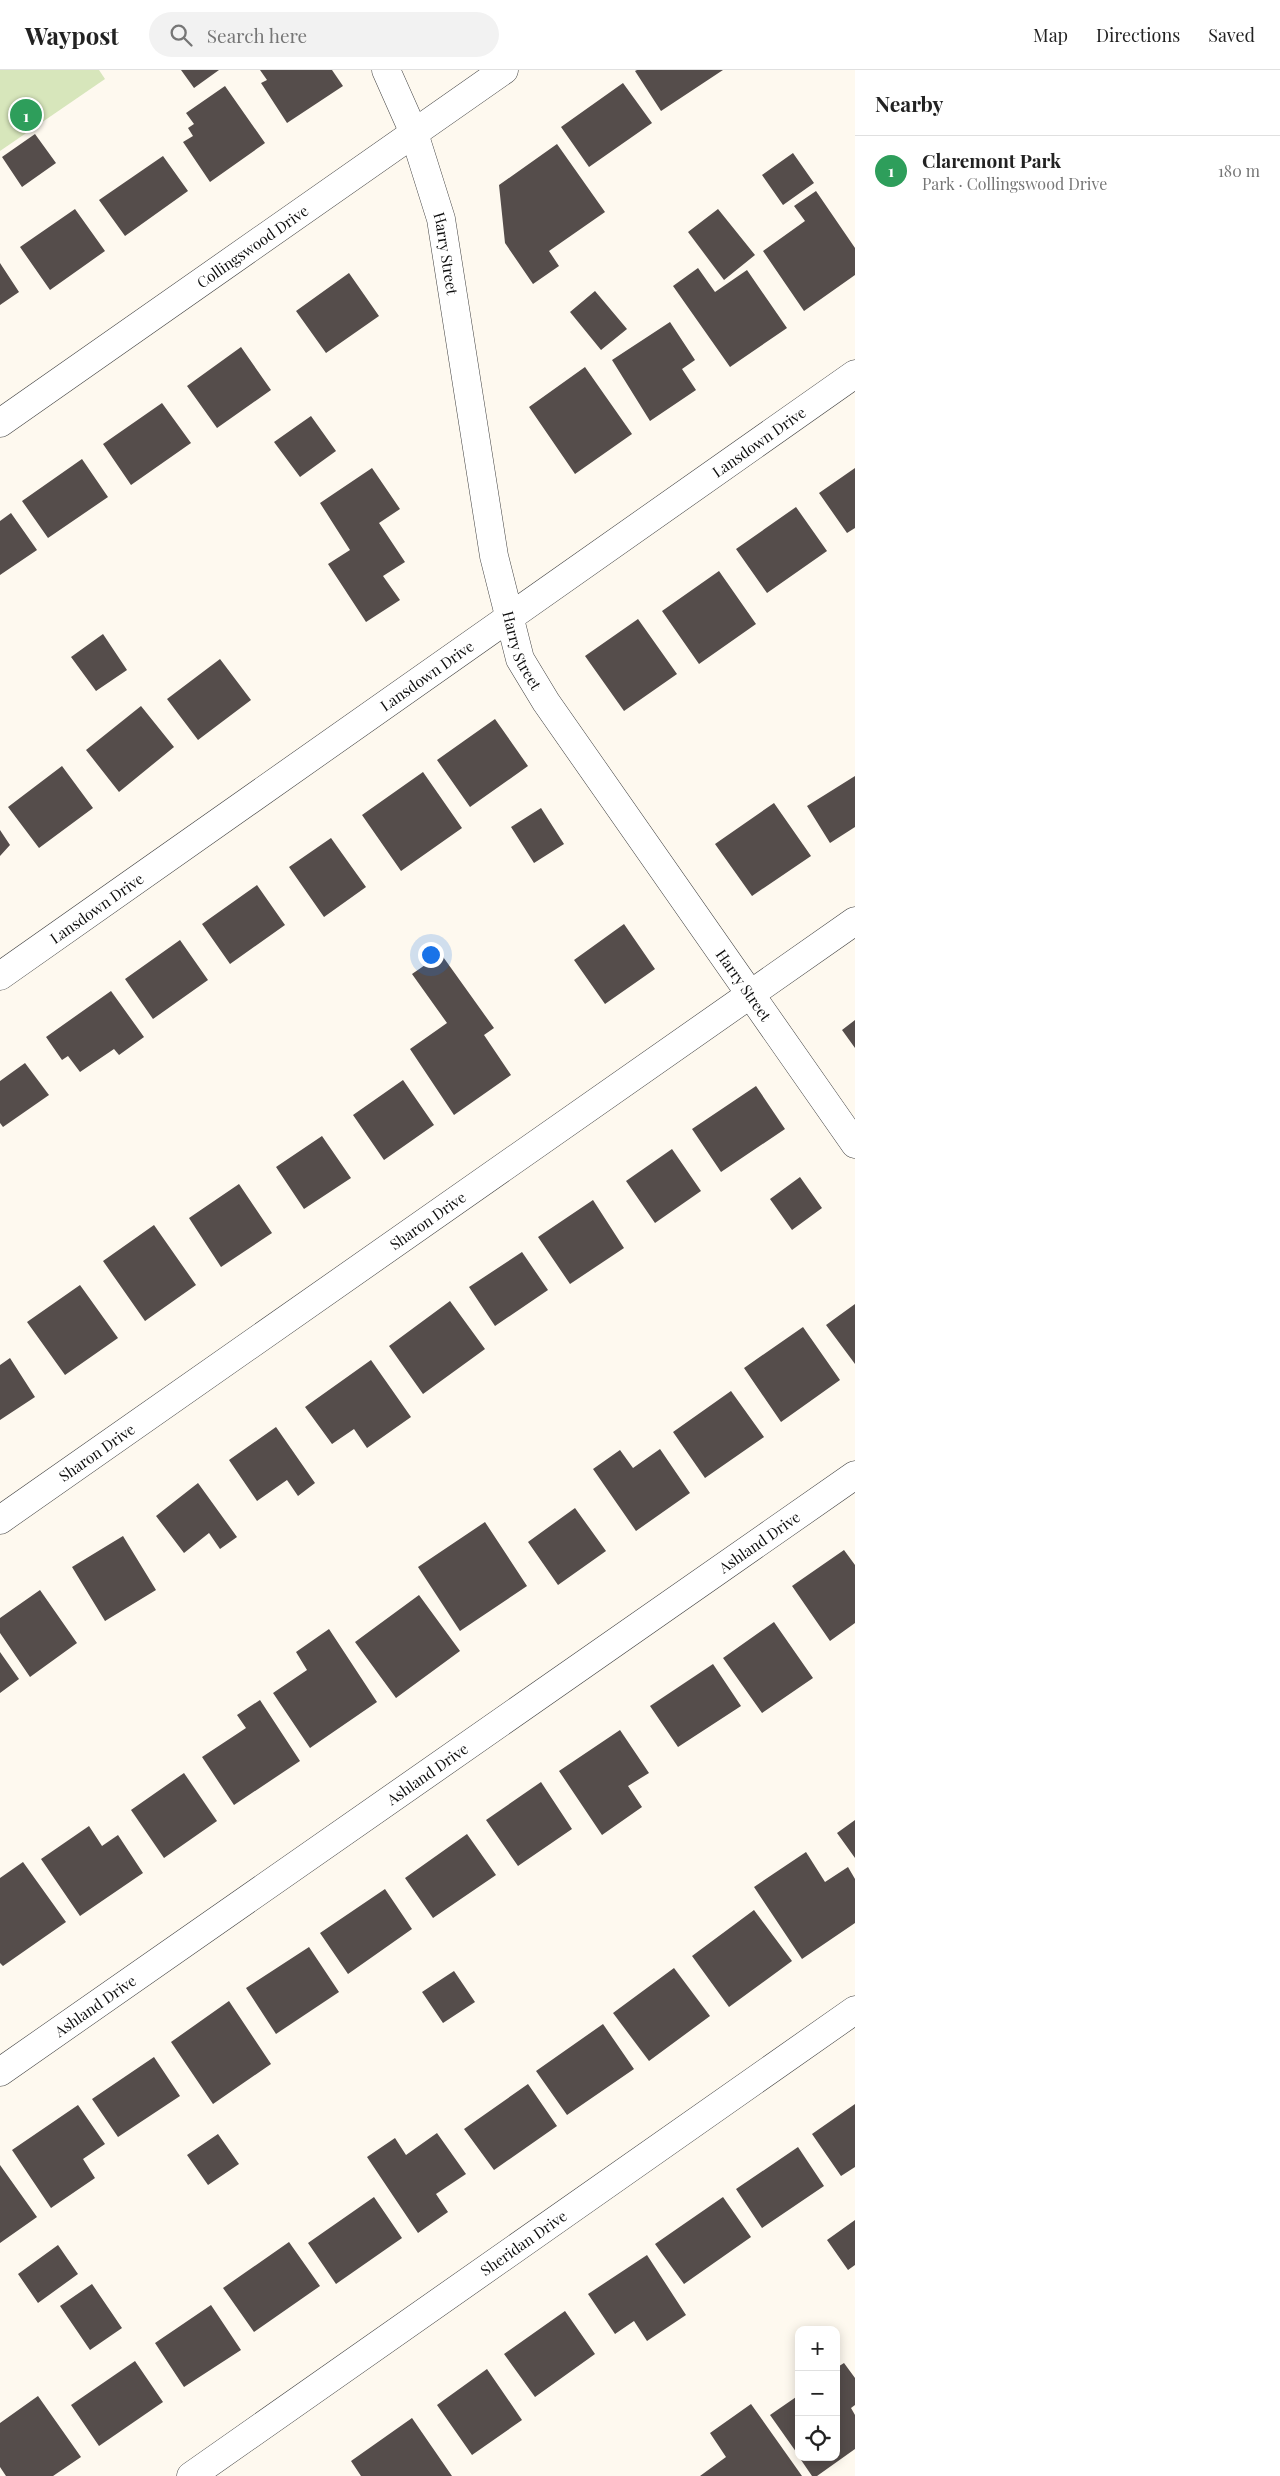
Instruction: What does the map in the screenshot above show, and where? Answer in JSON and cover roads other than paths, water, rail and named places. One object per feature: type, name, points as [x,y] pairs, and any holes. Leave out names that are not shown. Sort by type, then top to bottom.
[{"type":"street","name":"Harry Street","points":[[386,70],[414,133],[441,219],[494,556],[520,659],[546,702],[855,1144]]},
{"type":"street","name":"Collingswood Drive","points":[[0,424],[504,70]]},
{"type":"street","name":"Lansdown Drive","points":[[0,976],[855,374]]},
{"type":"street","name":"Sharon Drive","points":[[0,1520],[855,921]]},
{"type":"street","name":"Ashland Drive","points":[[0,2072],[855,1475]]},
{"type":"street","name":"Sheridan Drive","points":[[191,2476],[855,2010]]},
{"type":"place","name":"Claremont Park","points":[[26,115]]}]
